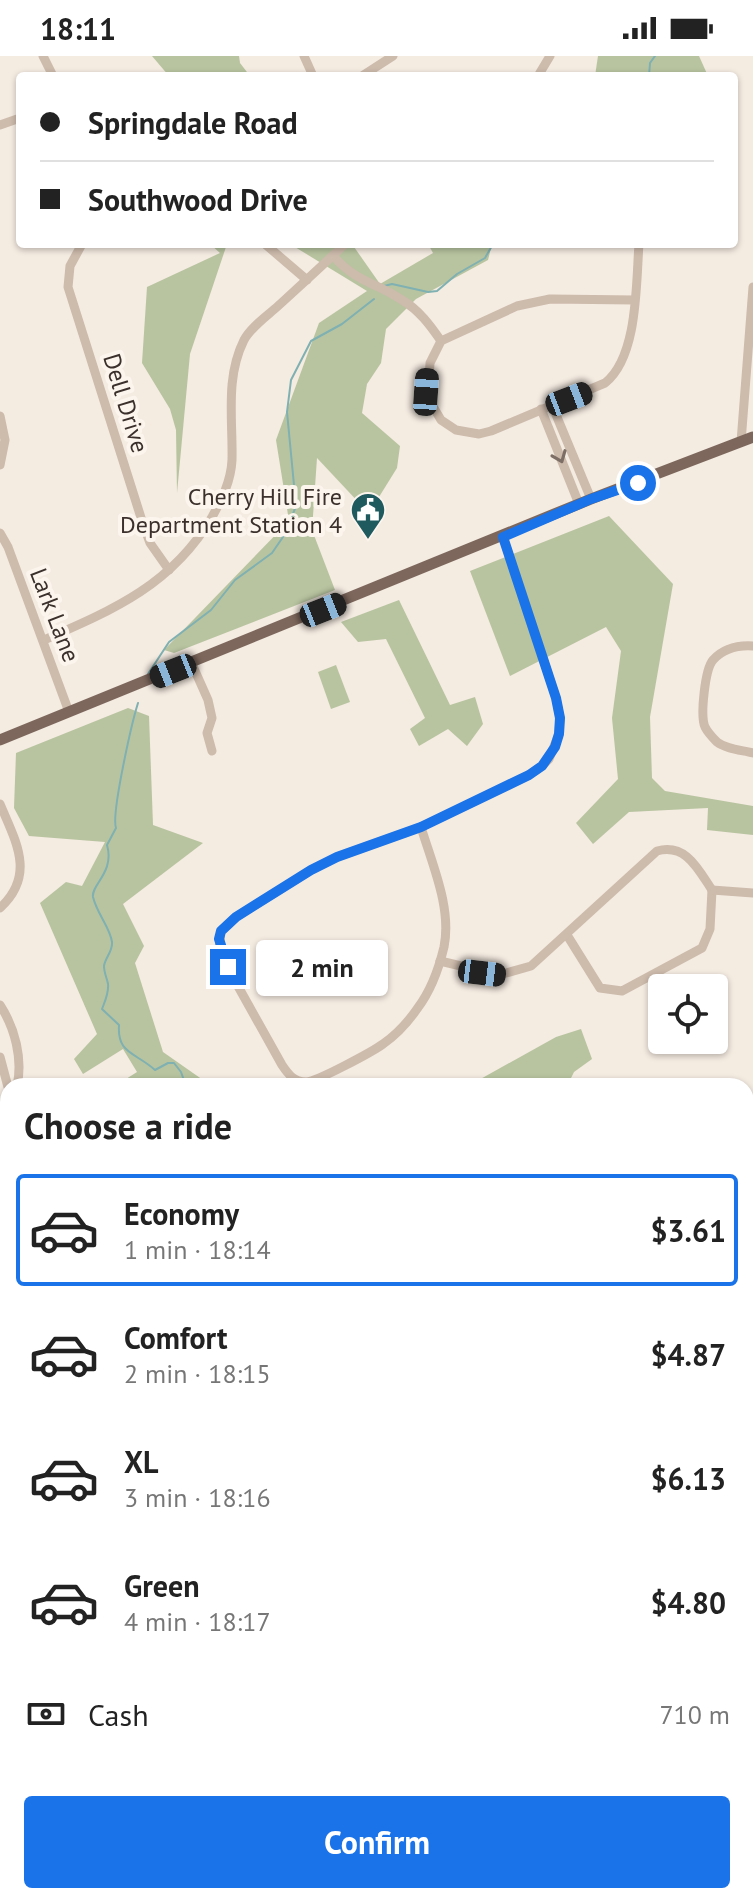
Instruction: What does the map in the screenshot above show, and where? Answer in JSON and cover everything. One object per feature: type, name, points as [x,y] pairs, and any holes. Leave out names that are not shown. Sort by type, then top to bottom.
[{"type":"main road","points":[[0,740],[591,499],[747,440]]},
{"type":"street","points":[[368,72],[393,56]]},
{"type":"street","name":"Dell Drive","points":[[78,248],[70,266],[68,287],[143,524],[150,543],[169,570]]},
{"type":"street","points":[[270,248],[307,280]]},
{"type":"street","points":[[44,640],[126,602],[169,570],[199,539],[228,484],[232,462],[230,400],[236,360],[245,339],[341,248]]},
{"type":"street","points":[[635,300],[550,299],[517,306],[441,341],[430,363],[426,392],[441,420],[448,426],[479,434],[605,383],[619,369],[625,357],[635,300],[639,248]]},
{"type":"street","points":[[333,256],[349,273],[411,306],[427,320],[441,341]]},
{"type":"street","points":[[747,440],[753,287]]},
{"type":"street","points":[[552,405],[591,499]]},
{"type":"street","points":[[541,409],[579,504]]},
{"type":"street","points":[[0,416],[5,440],[0,465]]},
{"type":"street","name":"Lark Lane","points":[[0,533],[44,640],[69,712]]},
{"type":"street","points":[[294,1078],[282,1065],[219,948],[221,931],[232,920],[311,870],[337,857],[421,827],[529,775],[549,759],[555,747],[560,718],[556,698],[503,537]]},
{"type":"street","points":[[753,646],[733,646],[713,660],[709,668],[703,714],[704,725],[716,741],[723,746],[753,753]]},
{"type":"street","points":[[192,664],[208,700],[212,718],[207,733],[212,751]]},
{"type":"street","points":[[0,804],[17,848],[22,874],[14,893],[0,908]]},
{"type":"street","points":[[313,1078],[384,1044],[419,1007],[440,961],[446,922],[421,827]]},
{"type":"street","points":[[440,961],[482,973],[510,973],[531,966],[657,851],[667,848],[686,854],[712,890],[710,929],[702,948],[622,991],[600,988],[567,935]]},
{"type":"street","points":[[712,890],[753,893]]},
{"type":"street","points":[[0,1005],[11,1022],[17,1051],[17,1078]]},
{"type":"street","points":[[0,1057],[6,1078]]},
{"type":"green space","points":[[152,56],[239,56],[247,72],[166,72]]},
{"type":"green space","points":[[598,56],[699,56],[706,72],[596,72]]},
{"type":"green space","points":[[214,248],[226,248],[190,354],[177,493],[176,430],[170,409],[142,363],[147,287],[220,253]]},
{"type":"green space","points":[[297,248],[355,248],[380,284],[433,253],[430,248],[491,248],[488,260],[416,299],[386,329],[381,363],[367,384],[362,413],[400,446],[397,468],[374,505],[362,506],[317,458],[312,530],[335,590],[174,653],[164,650],[289,521],[276,440],[319,323],[367,291]]},
{"type":"green space","points":[[609,516],[673,584],[650,717],[652,778],[665,791],[753,806],[753,835],[707,830],[708,808],[629,812],[593,844],[576,823],[618,779],[612,718],[621,651],[606,627],[510,676],[470,571]]},
{"type":"green space","points":[[399,600],[450,705],[475,697],[483,724],[467,746],[448,729],[419,746],[410,729],[425,718],[386,639],[358,642],[341,622]]},
{"type":"green space","points":[[336,665],[350,702],[331,709],[318,672]]},
{"type":"green space","points":[[128,708],[149,716],[153,825],[203,843],[123,904],[144,946],[135,963],[163,1052],[200,1078],[128,1078],[137,1072],[123,1049],[83,1074],[74,1059],[97,1034],[40,903],[66,882],[82,886],[105,842],[29,836],[14,808],[16,753]]},
{"type":"green space","points":[[581,1029],[592,1059],[574,1072],[571,1078],[482,1078],[556,1037]]},
{"type":"waterway","points":[[649,72],[655,56]]},
{"type":"waterway","points":[[384,286],[392,284],[437,291],[457,274],[485,258],[491,248]]},
{"type":"waterway","points":[[148,674],[169,642],[211,610],[235,580],[272,553],[285,534],[296,506],[287,412],[291,380],[311,341],[342,324],[374,299]]},
{"type":"waterway","points":[[138,703],[119,787],[116,828],[107,845],[108,863],[93,892],[112,942],[104,966],[108,987],[102,1009],[119,1025],[121,1042],[129,1052],[155,1070],[174,1063],[183,1078]]},
{"type":"place","name":"Cherry Hill Fire Department Station 4","points":[[368,541]]},
{"type":"route","points":[[228,967],[219,948],[219,939],[221,931],[236,917],[311,870],[337,857],[421,827],[529,775],[549,759],[559,734],[556,698],[503,537],[591,499],[638,483]]}]
